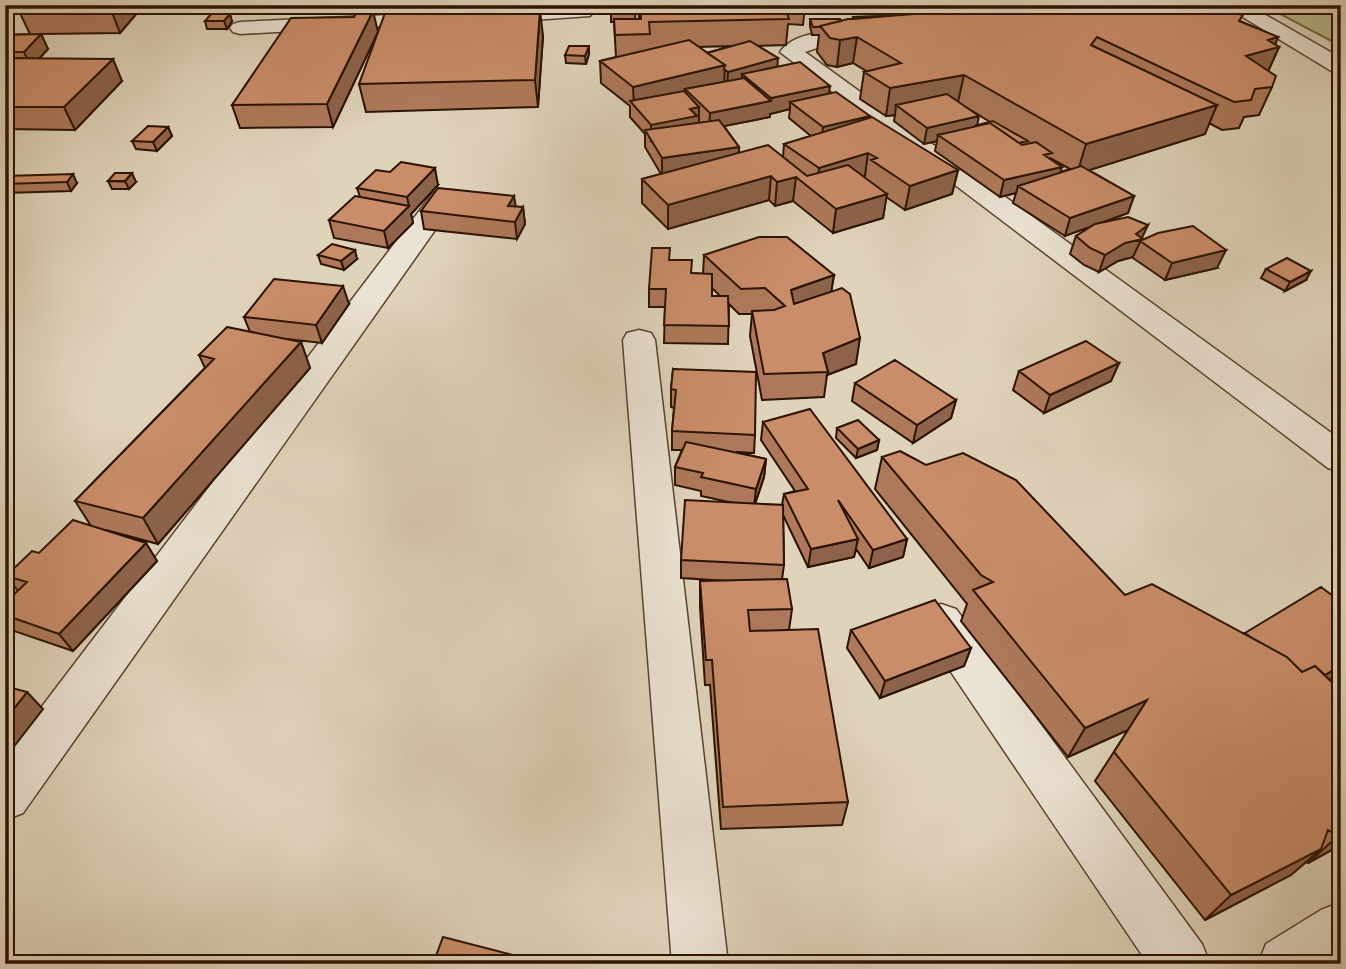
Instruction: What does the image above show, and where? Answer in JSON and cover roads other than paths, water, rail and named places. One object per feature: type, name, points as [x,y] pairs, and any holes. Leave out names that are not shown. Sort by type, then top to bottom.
[{"type":"street","points":[[1233,5],[1341,67]]},
{"type":"street","points":[[240,28],[583,15]]},
{"type":"street","points":[[892,35],[809,43],[795,46],[791,52],[1341,458]]},
{"type":"street","points":[[5,796],[443,199]]},
{"type":"street","points":[[639,340],[700,964]]},
{"type":"street","points":[[941,622],[1182,964]]},
{"type":"street","points":[[1286,964],[1341,930]]}]
